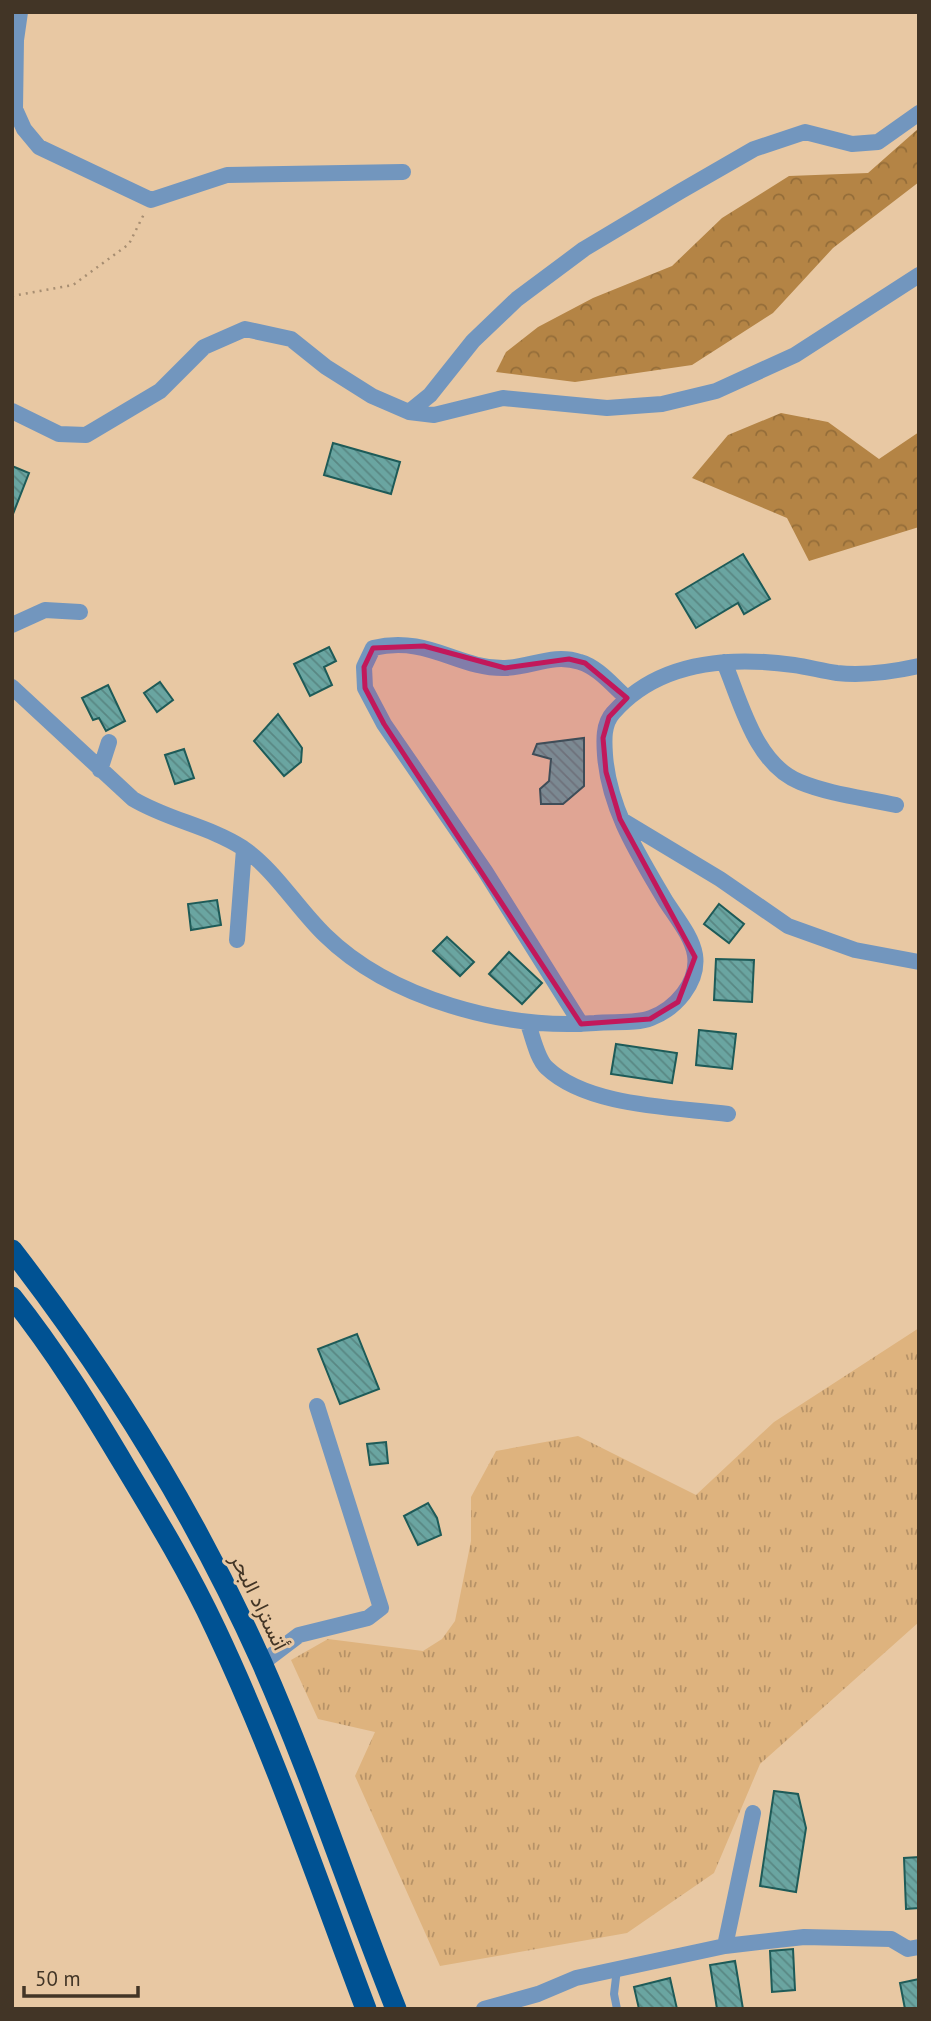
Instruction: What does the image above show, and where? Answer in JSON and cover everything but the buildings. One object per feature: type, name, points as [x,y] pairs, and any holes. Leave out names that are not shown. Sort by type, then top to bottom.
[{"type":"highway","name":"أتستراد البحر","points":[[12,1250],[58,1309],[157,1459],[204,1545],[262,1663],[328,1827],[396,2009]]},
{"type":"highway","points":[[12,1297],[60,1362],[116,1450],[166,1534],[216,1629],[263,1739],[366,2009]]},
{"type":"street","points":[[20,12],[16,40],[15,108],[24,129],[38,147],[151,200],[227,175],[278,172],[403,172]]},
{"type":"street","points":[[409,412],[430,395],[473,341],[517,299],[584,249],[681,191],[754,149],[805,132],[852,144],[878,142],[919,113]]},
{"type":"street","points":[[12,411],[59,434],[86,435],[160,391],[204,347],[245,329],[291,339],[326,367],[360,389],[409,412],[434,415],[503,398],[607,408],[662,404],[716,391],[795,355],[919,275]]},
{"type":"street","points":[[12,625],[46,610],[80,612]]},
{"type":"street","points":[[582,1024],[485,871],[384,724],[365,688],[364,667],[373,648],[387,645],[424,646],[467,661],[505,668],[554,658],[569,659],[585,663],[627,698]]},
{"type":"street","points":[[12,687],[100,770],[152,810],[208,831],[244,849],[261,863],[327,937],[367,967],[453,1006],[499,1020],[528,1024],[582,1024],[650,1019],[669,1008],[678,1002],[690,984],[695,957],[686,934],[620,819],[606,772],[603,738],[609,717],[627,698],[659,678],[694,665],[740,660],[794,664],[838,673],[884,673],[919,666]]},
{"type":"street","points":[[724,662],[756,738],[773,763],[799,782],[895,805]]},
{"type":"street","points":[[100,770],[109,742]]},
{"type":"street","points":[[620,819],[720,879],[788,926],[855,950],[919,962]]},
{"type":"street","points":[[237,940],[244,849]]},
{"type":"street","points":[[528,1024],[545,1066],[562,1080],[611,1099],[728,1114]]},
{"type":"street","points":[[262,1663],[299,1635],[368,1618],[380,1608],[317,1406]]},
{"type":"street","points":[[725,1946],[753,1813]]},
{"type":"street","points":[[484,2009],[538,1994],[576,1978],[725,1946],[826,1937],[891,1939],[908,1949],[919,1947]]},
{"type":"lane","points":[[617,1969],[614,1994],[617,2009]]},
{"type":"path","points":[[12,296],[73,285],[129,244],[151,200]]},
{"type":"highlighted area","points":[[424,646],[505,668],[569,659],[585,663],[627,698],[609,717],[603,738],[606,772],[620,819],[695,957],[678,1002],[650,1019],[581,1024],[384,724],[365,688],[364,667],[373,648]]},
{"type":"green space","points":[[919,128],[919,182],[833,248],[773,313],[692,365],[575,382],[496,372],[506,352],[538,327],[593,298],[672,266],[722,218],[789,176],[868,173]]},
{"type":"green space","points":[[781,413],[828,422],[879,459],[919,432],[919,527],[809,561],[787,518],[692,478],[728,435]]},
{"type":"green space","points":[[919,1328],[919,1622],[760,1764],[714,1873],[627,1933],[440,1966],[355,1776],[375,1732],[318,1719],[291,1660],[328,1639],[423,1651],[442,1639],[455,1621],[471,1541],[471,1497],[496,1451],[578,1436],[696,1495],[774,1422]]}]
